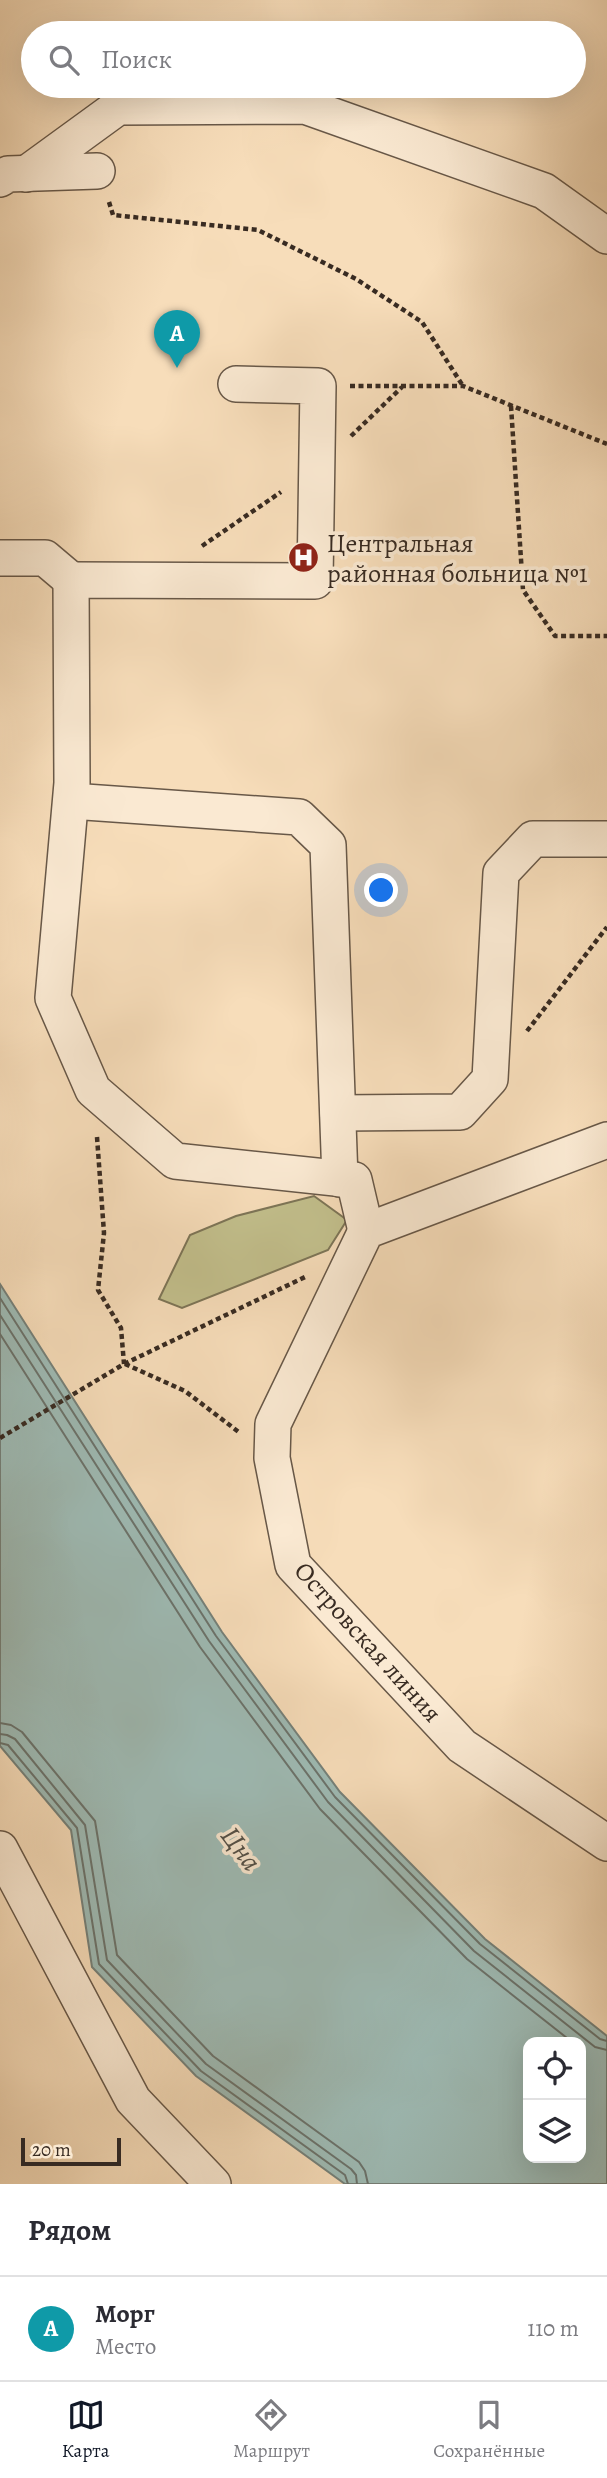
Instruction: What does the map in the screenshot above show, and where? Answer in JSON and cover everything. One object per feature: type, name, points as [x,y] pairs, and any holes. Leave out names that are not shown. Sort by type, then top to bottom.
[{"type":"street","points":[[13,176],[118,107],[304,106],[544,191],[607,236]]},
{"type":"street","points":[[13,176],[97,171]]},
{"type":"street","points":[[0,558],[45,558],[71,580],[315,581],[318,386],[236,384]]},
{"type":"street","points":[[71,580],[71,801],[52,998],[93,1090],[175,1161],[354,1180],[361,1242],[607,1140]]},
{"type":"street","points":[[71,801],[299,817],[328,845],[340,1179]]},
{"type":"street","points":[[338,1113],[460,1112],[490,1079],[501,873],[533,839],[607,839]]},
{"type":"street","name":"Островская линия","points":[[361,1242],[273,1424],[272,1458],[293,1565],[462,1746],[607,1843]]},
{"type":"street","points":[[0,1849],[133,2100],[213,2184]]},
{"type":"path","points":[[97,171],[113,215],[258,230],[356,279],[422,322],[463,386]]},
{"type":"path","points":[[318,386],[463,386],[607,444]]},
{"type":"path","points":[[511,406],[523,590],[555,636],[607,636]]},
{"type":"path","points":[[523,1035],[607,927]]},
{"type":"path","points":[[93,1090],[104,1233],[98,1290],[121,1328],[124,1364]]},
{"type":"path","points":[[0,1438],[124,1364],[307,1276]]},
{"type":"path","points":[[124,1364],[185,1391],[272,1458]]},
{"type":"shaded area","points":[[314,1196],[347,1220],[328,1250],[182,1308],[159,1299],[190,1235],[236,1216]]},
{"type":"water","name":"Цна","points":[[0,1284],[222,1632],[340,1792],[485,1939],[607,2036],[607,2184],[345,2184],[196,2076],[92,1967],[71,1830],[0,1746]]},
{"type":"place","name":"Морг","points":[[177,368]]},
{"type":"place","name":"Центральная районная больница №1","points":[[304,558]]}]
